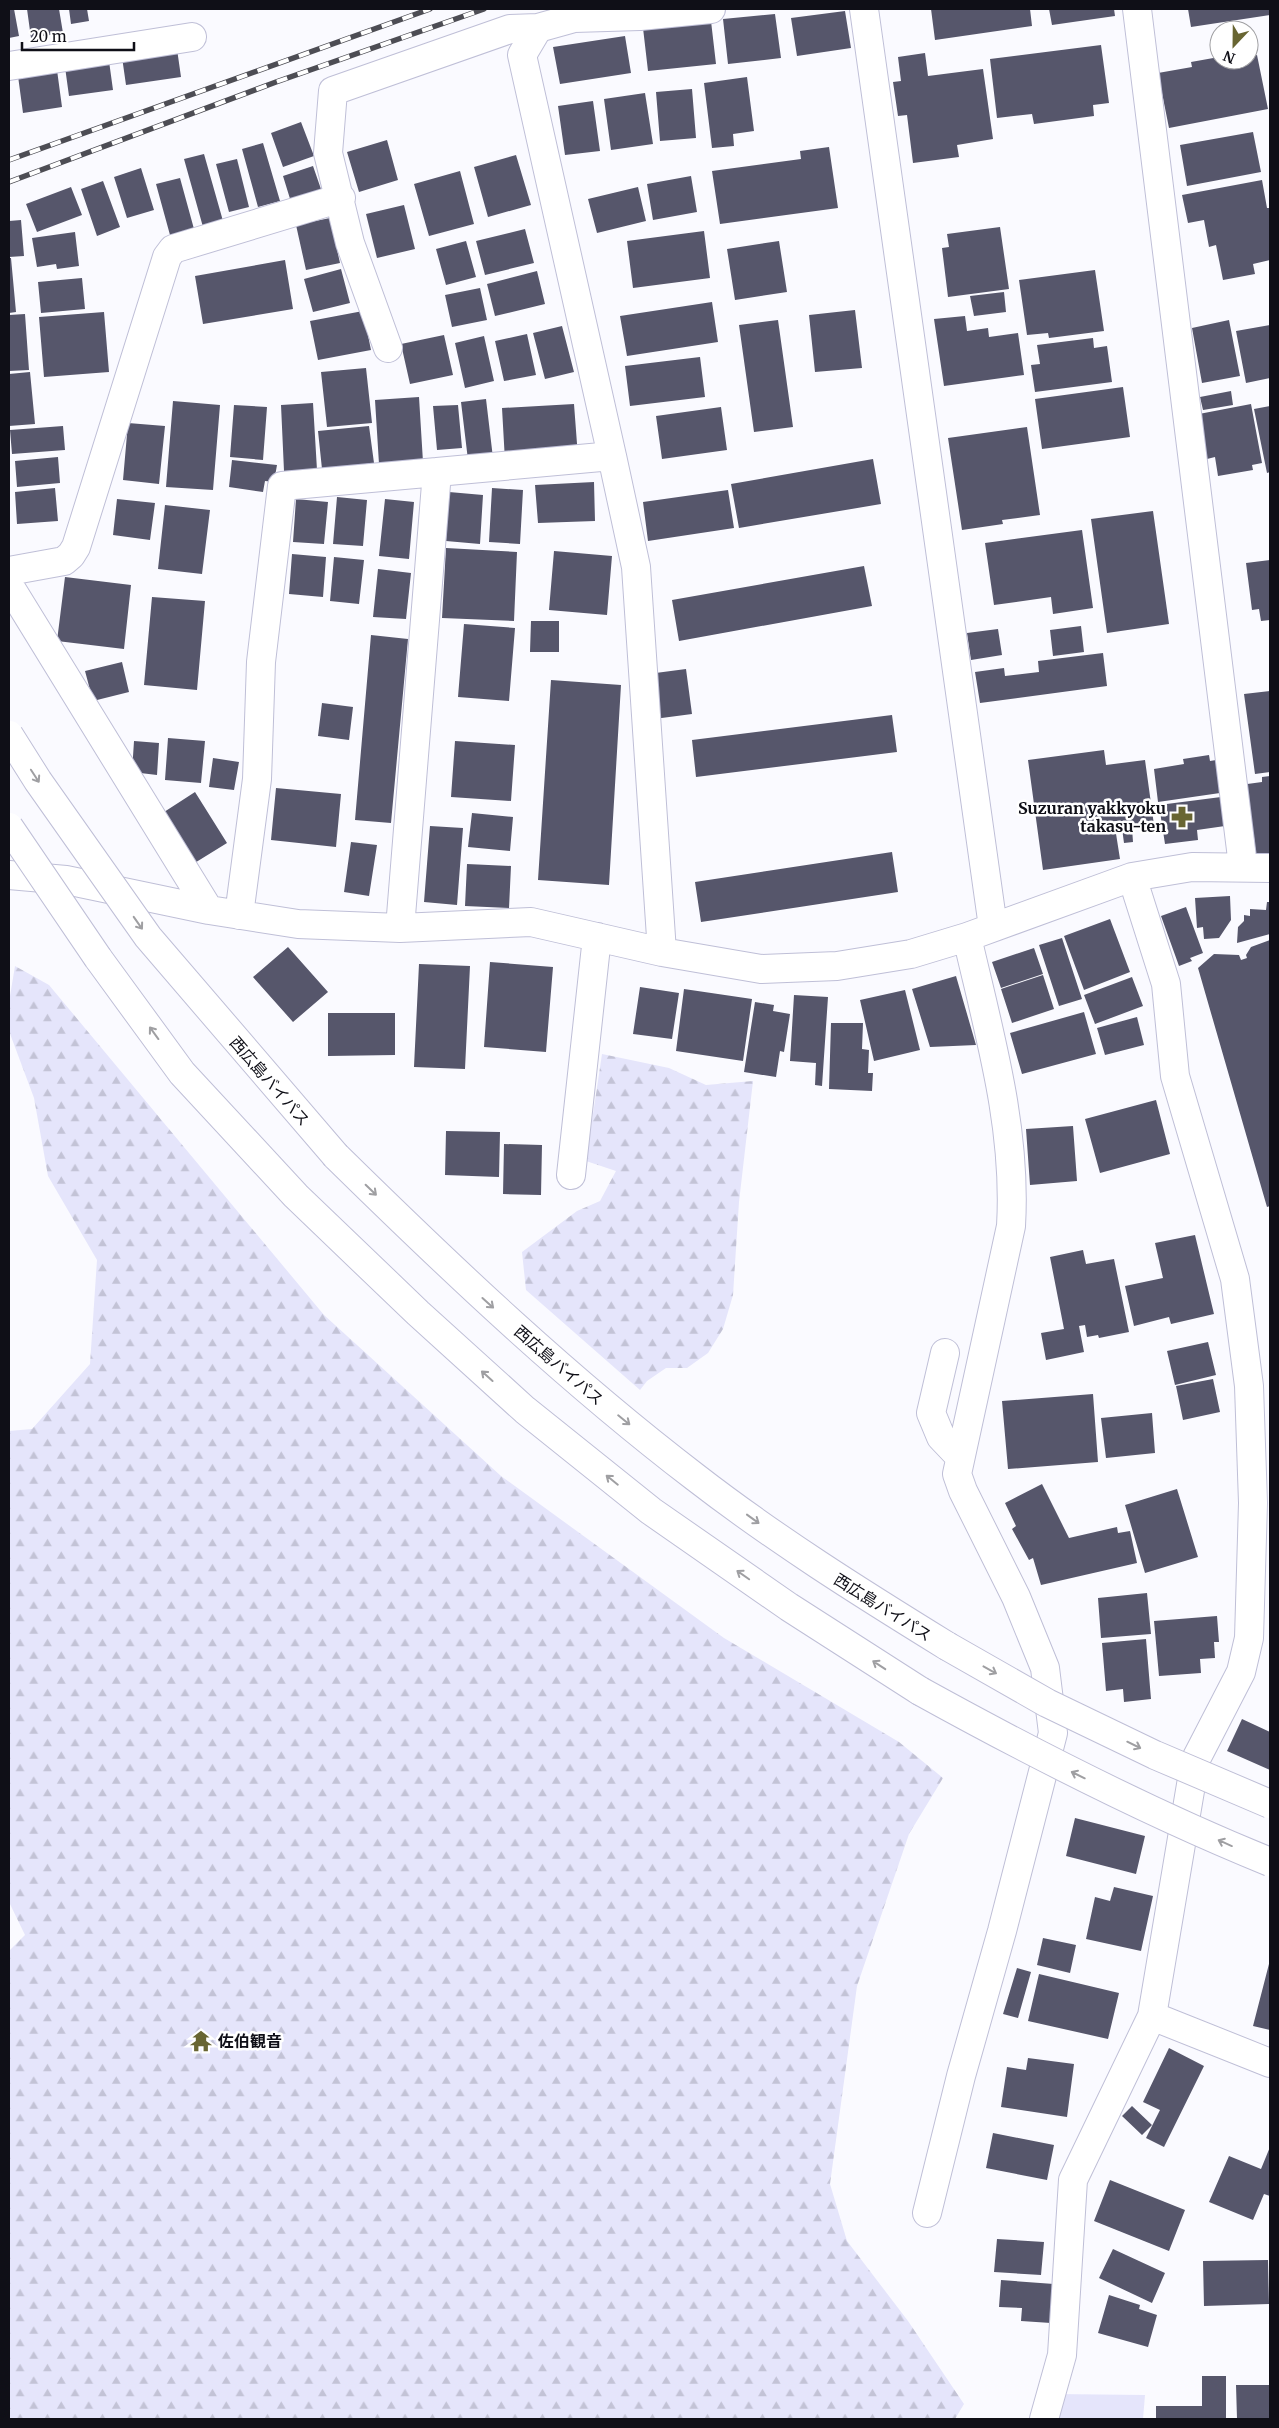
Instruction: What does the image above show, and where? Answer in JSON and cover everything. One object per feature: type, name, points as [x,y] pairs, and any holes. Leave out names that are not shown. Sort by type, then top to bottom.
[{"type":"main road","points":[[388,348],[350,243],[341,198],[328,153],[332,91],[510,29],[538,28],[574,18],[640,16],[711,9]]},
{"type":"main road","points":[[864,9],[993,927]]},
{"type":"main road","points":[[1137,9],[1243,866]]},
{"type":"main road","points":[[538,28],[522,55],[636,567],[662,952]]},
{"type":"main road","points":[[9,66],[192,37]]},
{"type":"main road","points":[[9,570],[64,561],[71,555],[76,546],[167,257],[173,249],[341,198]]},
{"type":"main road","points":[[239,915],[257,779],[261,662],[282,486],[612,456]]},
{"type":"main road","points":[[400,928],[437,472]]},
{"type":"main road","points":[[9,585],[209,910]]},
{"type":"main road","name":"西広島バイパス","points":[[9,735],[38,781],[148,938],[336,1156],[458,1275],[539,1348],[695,1478],[820,1568],[947,1646],[1047,1703],[1155,1755],[1270,1804]]},
{"type":"main road","points":[[9,827],[98,958],[182,1073],[296,1196],[418,1313],[525,1410],[651,1511],[789,1607],[920,1691],[1023,1748],[1122,1796],[1270,1862]]},
{"type":"main road","points":[[9,852],[98,958]]},
{"type":"main road","points":[[9,875],[66,880],[209,910],[298,924],[400,928],[532,922],[662,952],[760,969],[837,966],[911,954],[967,938],[1132,877],[1192,867],[1243,866],[1270,868]]},
{"type":"main road","points":[[1044,2419],[1062,2355],[1073,2180],[1152,2016],[1195,1761],[1241,1672],[1249,1638],[1262,1504],[1260,1386],[1235,1279],[1175,1076],[1166,984],[1132,877]]},
{"type":"main road","points":[[571,1175],[596,937]]},
{"type":"main road","points":[[927,2213],[961,2076],[1002,1931],[1053,1733],[1045,1668],[1016,1597],[963,1491],[957,1474],[1011,1226],[1014,1188],[1001,1082],[967,938]]},
{"type":"main road","points":[[944,1353],[931,1413],[941,1437],[960,1457]]},
{"type":"main road","points":[[1152,2016],[1270,2064]]},
{"type":"green space","points":[[15,966],[49,985],[324,1315],[501,1476],[724,1638],[899,1742],[943,1778],[909,1834],[857,1986],[830,2184],[847,2241],[908,2321],[964,2404],[955,2419],[9,2419],[9,1951],[25,1935],[9,1902],[9,1431],[32,1429],[90,1364],[97,1260],[48,1176],[34,1098],[9,1031],[9,1002]]},
{"type":"green space","points":[[602,1054],[669,1068],[706,1085],[753,1081],[739,1202],[733,1295],[723,1329],[708,1353],[687,1368],[666,1368],[647,1381],[640,1390],[526,1290],[522,1252],[577,1211],[600,1201],[616,1171],[586,1161]]},
{"type":"green space","points":[[1054,2394],[1145,2395],[1143,2419],[1047,2419]]},
{"type":"building","points":[[9,9],[14,9],[19,36],[9,38]]},
{"type":"building","points":[[27,9],[59,9],[63,33],[31,38]]},
{"type":"building","points":[[69,9],[87,9],[89,21],[71,24]]},
{"type":"building","points":[[931,9],[1030,9],[1032,26],[935,40]]},
{"type":"building","points":[[1049,9],[1114,9],[1115,16],[1052,25]]},
{"type":"building","points":[[1188,9],[1270,9],[1270,15],[1237,20],[1209,20],[1209,24],[1191,27]]},
{"type":"building","points":[[845,11],[851,48],[797,56],[791,18]]},
{"type":"building","points":[[775,14],[781,58],[728,64],[723,19]]},
{"type":"building","points":[[711,21],[716,64],[648,71],[643,28]]},
{"type":"building","points":[[625,36],[631,73],[560,84],[553,47]]},
{"type":"building","points":[[1101,45],[1109,103],[1093,105],[1094,116],[1034,124],[1032,114],[997,118],[990,59]]},
{"type":"building","points":[[177,49],[181,77],[126,85],[122,57]]},
{"type":"building","points":[[925,53],[928,76],[983,69],[993,139],[957,145],[959,157],[913,163],[907,115],[898,116],[893,82],[901,81],[898,57]]},
{"type":"building","points":[[1209,59],[1209,70],[1259,70],[1259,65],[1268,109],[1169,128],[1158,73],[1192,67],[1191,62]]},
{"type":"building","points":[[109,61],[113,90],[69,96],[65,67]]},
{"type":"building","points":[[57,70],[62,107],[23,113],[18,76]]},
{"type":"building","points":[[747,77],[754,131],[733,134],[734,146],[712,148],[704,83]]},
{"type":"building","points":[[692,89],[696,138],[660,141],[656,92]]},
{"type":"building","points":[[645,93],[653,144],[611,150],[604,99]]},
{"type":"building","points":[[593,101],[600,151],[565,155],[558,106]]},
{"type":"building","points":[[301,122],[314,156],[283,167],[271,133]]},
{"type":"building","points":[[1253,132],[1261,172],[1187,186],[1180,145]]},
{"type":"building","points":[[387,140],[398,180],[359,192],[347,152]]},
{"type":"building","points":[[263,143],[280,201],[258,207],[242,149]]},
{"type":"building","points":[[829,147],[838,208],[720,224],[712,171],[801,159],[800,151]]},
{"type":"building","points":[[204,154],[223,221],[203,227],[184,159]]},
{"type":"building","points":[[516,155],[531,205],[488,217],[474,167]]},
{"type":"building","points":[[237,159],[249,207],[229,212],[216,164]]},
{"type":"building","points":[[313,166],[322,192],[291,202],[283,176]]},
{"type":"building","points":[[141,168],[154,210],[127,218],[114,177]]},
{"type":"building","points":[[460,171],[474,224],[429,236],[414,184]]},
{"type":"building","points":[[691,176],[697,212],[653,220],[647,184]]},
{"type":"building","points":[[180,178],[194,229],[170,235],[156,184]]},
{"type":"building","points":[[1262,180],[1267,208],[1270,208],[1270,260],[1253,264],[1255,274],[1223,280],[1216,245],[1209,247],[1204,220],[1188,223],[1182,195]]},
{"type":"building","points":[[103,181],[120,227],[97,236],[81,189]]},
{"type":"building","points":[[71,187],[82,215],[37,232],[26,204]]},
{"type":"building","points":[[638,187],[646,221],[597,233],[588,199]]},
{"type":"building","points":[[404,205],[415,249],[377,258],[366,214]]},
{"type":"building","points":[[330,218],[340,263],[306,270],[296,225]]},
{"type":"building","points":[[21,220],[24,256],[9,257],[9,221]]},
{"type":"building","points":[[1000,227],[1009,289],[948,297],[942,248],[949,247],[947,234]]},
{"type":"building","points":[[525,229],[534,263],[485,275],[476,241]]},
{"type":"building","points":[[704,231],[710,278],[633,288],[627,241]]},
{"type":"building","points":[[75,232],[79,266],[57,269],[56,264],[37,267],[32,238]]},
{"type":"building","points":[[466,241],[476,277],[446,285],[436,249]]},
{"type":"building","points":[[779,241],[787,292],[735,300],[727,249]]},
{"type":"building","points":[[9,258],[11,258],[16,312],[9,313]]},
{"type":"building","points":[[285,260],[293,309],[203,324],[195,276]]},
{"type":"building","points":[[341,269],[350,303],[313,312],[304,279]]},
{"type":"building","points":[[1095,270],[1104,331],[1049,338],[1048,333],[1027,335],[1019,280]]},
{"type":"building","points":[[537,271],[545,304],[495,316],[487,284]]},
{"type":"building","points":[[82,278],[85,309],[41,313],[38,282]]},
{"type":"building","points":[[480,288],[487,320],[452,327],[445,295]]},
{"type":"building","points":[[1004,292],[1006,312],[974,316],[970,296]]},
{"type":"building","points":[[712,302],[718,342],[627,356],[620,316]]},
{"type":"building","points":[[855,310],[862,368],[815,372],[809,315]]},
{"type":"building","points":[[363,311],[371,350],[318,360],[310,321]]},
{"type":"building","points":[[104,312],[109,372],[44,377],[39,317]]},
{"type":"building","points":[[25,314],[29,370],[9,371],[9,315]]},
{"type":"building","points":[[965,316],[967,331],[988,328],[989,337],[1018,333],[1024,375],[944,386],[934,319]]},
{"type":"building","points":[[778,320],[793,427],[754,432],[739,325]]},
{"type":"building","points":[[1229,320],[1240,376],[1202,383],[1192,328]]},
{"type":"building","points":[[1270,325],[1270,378],[1246,383],[1236,331]]},
{"type":"building","points":[[562,326],[574,372],[545,379],[533,333]]},
{"type":"building","points":[[527,334],[536,375],[504,381],[495,341]]},
{"type":"building","points":[[444,335],[453,375],[410,384],[401,344]]},
{"type":"building","points":[[484,336],[494,381],[465,388],[455,343]]},
{"type":"building","points":[[1093,338],[1094,348],[1107,346],[1112,382],[1035,392],[1031,365],[1040,364],[1037,345]]},
{"type":"building","points":[[700,357],[705,397],[630,406],[625,366]]},
{"type":"building","points":[[366,368],[372,423],[327,427],[321,372]]},
{"type":"building","points":[[30,372],[35,424],[9,426],[9,374]]},
{"type":"building","points":[[1123,387],[1130,437],[1042,449],[1035,399]]},
{"type":"building","points":[[1231,391],[1233,405],[1203,410],[1200,397]]},
{"type":"building","points":[[419,397],[423,462],[379,464],[375,400]]},
{"type":"building","points":[[486,399],[493,458],[468,460],[461,402]]},
{"type":"building","points":[[173,401],[220,405],[213,490],[166,487]]},
{"type":"building","points":[[313,403],[317,470],[284,471],[281,405]]},
{"type":"building","points":[[574,404],[578,457],[505,461],[502,408]]},
{"type":"building","points":[[1251,404],[1262,463],[1252,465],[1253,470],[1218,476],[1215,457],[1207,459],[1199,414]]},
{"type":"building","points":[[234,405],[267,407],[263,460],[230,457]]},
{"type":"building","points":[[458,405],[462,448],[437,450],[433,406]]},
{"type":"building","points":[[1270,406],[1270,472],[1267,473],[1254,409]]},
{"type":"building","points":[[721,407],[727,450],[662,459],[656,416]]},
{"type":"building","points":[[128,423],[165,426],[159,484],[123,480]]},
{"type":"building","points":[[63,426],[65,450],[12,454],[10,430]]},
{"type":"building","points":[[369,426],[374,463],[322,469],[318,431]]},
{"type":"building","points":[[1027,427],[1040,515],[1002,520],[1003,524],[962,530],[948,438]]},
{"type":"building","points":[[58,457],[60,483],[17,487],[15,461]]},
{"type":"building","points":[[873,459],[881,504],[739,528],[731,484]]},
{"type":"building","points":[[232,460],[277,465],[274,482],[265,481],[263,492],[229,487]]},
{"type":"building","points":[[594,482],[595,521],[538,523],[535,485]]},
{"type":"building","points":[[55,488],[58,521],[17,524],[15,492]]},
{"type":"building","points":[[492,488],[523,490],[520,544],[489,542]]},
{"type":"building","points":[[728,490],[734,528],[648,541],[643,502]]},
{"type":"building","points":[[449,492],[483,495],[480,544],[446,541]]},
{"type":"building","points":[[337,497],[367,500],[363,546],[333,544]]},
{"type":"building","points":[[117,499],[155,503],[150,540],[113,535]]},
{"type":"building","points":[[296,499],[328,502],[324,544],[293,542]]},
{"type":"building","points":[[385,499],[414,502],[409,559],[379,556]]},
{"type":"building","points":[[165,505],[210,510],[202,574],[158,569]]},
{"type":"building","points":[[1153,511],[1169,624],[1107,633],[1091,519]]},
{"type":"building","points":[[1082,530],[1093,608],[1053,614],[1051,597],[994,605],[985,543]]},
{"type":"building","points":[[446,548],[517,552],[514,621],[442,618]]},
{"type":"building","points":[[554,551],[612,556],[607,615],[549,610]]},
{"type":"building","points":[[292,554],[326,557],[323,597],[289,594]]},
{"type":"building","points":[[334,557],[364,560],[359,604],[330,601]]},
{"type":"building","points":[[1270,560],[1270,620],[1261,621],[1259,609],[1252,610],[1246,563]]},
{"type":"building","points":[[864,566],[872,606],[679,641],[672,600]]},
{"type":"building","points":[[378,569],[411,573],[406,619],[373,617]]},
{"type":"building","points":[[65,577],[131,585],[124,649],[57,641]]},
{"type":"building","points":[[152,597],[205,601],[197,690],[144,685]]},
{"type":"building","points":[[531,621],[559,621],[559,652],[530,652]]},
{"type":"building","points":[[464,624],[515,628],[509,701],[458,697]]},
{"type":"building","points":[[1081,626],[1084,652],[1053,656],[1050,630]]},
{"type":"building","points":[[998,629],[1002,655],[971,660],[967,633]]},
{"type":"building","points":[[371,635],[408,639],[391,823],[355,820]]},
{"type":"building","points":[[1103,653],[1107,686],[980,703],[975,672],[1004,668],[1005,676],[1039,672],[1038,661]]},
{"type":"building","points":[[122,662],[129,692],[93,701],[85,671]]},
{"type":"building","points":[[686,669],[692,714],[654,719],[648,674]]},
{"type":"building","points":[[551,680],[621,685],[609,885],[538,880]]},
{"type":"building","points":[[1270,691],[1270,772],[1255,774],[1244,694]]},
{"type":"building","points":[[322,703],[353,707],[349,740],[318,736]]},
{"type":"building","points":[[892,715],[897,752],[696,777],[692,740]]},
{"type":"building","points":[[168,738],[205,741],[201,783],[165,780]]},
{"type":"building","points":[[134,741],[159,743],[157,775],[132,772]]},
{"type":"building","points":[[455,741],[515,745],[511,801],[451,797]]},
{"type":"building","points":[[1104,750],[1106,765],[1145,760],[1154,825],[1132,828],[1133,842],[1124,843],[1121,821],[1114,821],[1120,859],[1043,870],[1028,760]]},
{"type":"building","points":[[1209,755],[1210,761],[1216,760],[1220,793],[1158,802],[1154,769],[1184,764],[1183,759]]},
{"type":"building","points":[[213,758],[239,762],[234,790],[209,787]]},
{"type":"building","points":[[1270,776],[1270,853],[1256,855],[1254,837],[1246,838],[1240,785],[1262,782],[1262,777]]},
{"type":"building","points":[[276,788],[341,794],[336,847],[271,840]]},
{"type":"building","points":[[195,792],[227,843],[193,864],[161,814]]},
{"type":"building","points":[[1221,797],[1225,826],[1197,830],[1198,840],[1165,844],[1159,805]]},
{"type":"building","points":[[472,813],[513,817],[510,851],[468,847]]},
{"type":"building","points":[[430,826],[463,828],[457,905],[424,902]]},
{"type":"building","points":[[351,842],[377,845],[369,896],[344,892]]},
{"type":"building","points":[[892,852],[898,892],[701,922],[695,882]]},
{"type":"building","points":[[467,864],[511,866],[509,908],[465,906]]},
{"type":"building","points":[[1230,896],[1231,920],[1219,938],[1204,939],[1203,927],[1197,928],[1195,898]]},
{"type":"building","points":[[1267,902],[1270,902],[1270,934],[1237,943],[1238,927],[1244,921],[1244,915],[1250,916],[1250,909],[1266,910]]},
{"type":"building","points":[[1186,907],[1203,953],[1190,958],[1192,961],[1179,966],[1161,916]]},
{"type":"building","points":[[1110,919],[1130,972],[1084,990],[1064,936]]},
{"type":"building","points":[[1062,938],[1082,999],[1059,1006],[1039,945]]},
{"type":"building","points":[[1270,940],[1270,1206],[1267,1207],[1198,968],[1214,954],[1239,955],[1241,960],[1247,958],[1246,955],[1251,947]]},
{"type":"building","points":[[288,947],[328,992],[293,1022],[253,977]]},
{"type":"building","points":[[1034,948],[1043,974],[1001,988],[992,962]]},
{"type":"building","points":[[490,962],[553,967],[546,1052],[484,1047]]},
{"type":"building","points":[[419,964],[470,966],[465,1069],[414,1067]]},
{"type":"building","points":[[1043,975],[1054,1009],[1012,1023],[1001,989]]},
{"type":"building","points":[[956,976],[976,1045],[930,1047],[912,989]]},
{"type":"building","points":[[1132,977],[1143,1006],[1095,1024],[1084,995]]},
{"type":"building","points":[[640,987],[679,993],[672,1039],[633,1034]]},
{"type":"building","points":[[684,989],[752,999],[743,1061],[676,1051]]},
{"type":"building","points":[[905,990],[920,1050],[874,1061],[860,1000]]},
{"type":"building","points":[[794,995],[828,997],[822,1086],[815,1085],[816,1063],[790,1061]]},
{"type":"building","points":[[755,1002],[774,1005],[773,1011],[790,1014],[784,1052],[780,1051],[776,1077],[744,1072]]},
{"type":"building","points":[[1084,1012],[1096,1054],[1022,1074],[1010,1033]]},
{"type":"building","points":[[328,1013],[395,1013],[395,1055],[328,1056]]},
{"type":"building","points":[[1137,1017],[1144,1045],[1105,1055],[1097,1028]]},
{"type":"building","points":[[831,1023],[863,1023],[862,1049],[869,1050],[868,1073],[873,1073],[872,1091],[829,1089]]},
{"type":"building","points":[[1156,1100],[1170,1154],[1100,1173],[1085,1119]]},
{"type":"building","points":[[1073,1126],[1077,1181],[1030,1185],[1026,1129]]},
{"type":"building","points":[[446,1131],[500,1132],[499,1177],[445,1175]]},
{"type":"building","points":[[504,1144],[542,1145],[541,1195],[503,1194]]},
{"type":"building","points":[[1195,1235],[1214,1314],[1171,1324],[1169,1317],[1134,1326],[1125,1286],[1163,1278],[1155,1243]]},
{"type":"building","points":[[1083,1250],[1086,1264],[1114,1259],[1129,1332],[1099,1338],[1098,1335],[1087,1337],[1085,1325],[1079,1326],[1084,1352],[1046,1360],[1041,1333],[1064,1329],[1050,1257]]},
{"type":"building","points":[[1208,1342],[1216,1375],[1175,1385],[1167,1351]]},
{"type":"building","points":[[1213,1379],[1220,1412],[1183,1420],[1176,1386]]},
{"type":"building","points":[[1093,1394],[1098,1462],[1008,1469],[1002,1401]]},
{"type":"building","points":[[1152,1413],[1155,1453],[1106,1458],[1101,1418]]},
{"type":"building","points":[[1042,1484],[1069,1538],[1117,1527],[1118,1533],[1130,1531],[1137,1563],[1041,1585],[1033,1558],[1029,1560],[1012,1529],[1016,1526],[1005,1503]]},
{"type":"building","points":[[1177,1489],[1198,1557],[1145,1573],[1125,1505]]},
{"type":"building","points":[[1147,1593],[1151,1634],[1101,1638],[1098,1598]]},
{"type":"building","points":[[1217,1616],[1219,1642],[1214,1642],[1215,1658],[1200,1659],[1201,1673],[1159,1676],[1154,1621]]},
{"type":"building","points":[[1146,1639],[1151,1699],[1124,1702],[1123,1689],[1106,1691],[1102,1643]]},
{"type":"building","points":[[1242,1719],[1270,1732],[1270,1770],[1227,1751]]},
{"type":"building","points":[[1075,1818],[1145,1836],[1136,1874],[1066,1856]]},
{"type":"building","points":[[1114,1887],[1153,1896],[1141,1951],[1086,1939],[1095,1897],[1110,1901]]},
{"type":"building","points":[[1043,1938],[1076,1945],[1070,1973],[1037,1965]]},
{"type":"building","points":[[1270,1960],[1270,2030],[1253,2026]]},
{"type":"building","points":[[1017,1968],[1031,1972],[1018,2018],[1003,2014]]},
{"type":"building","points":[[1039,1974],[1119,1993],[1108,2039],[1028,2021]]},
{"type":"building","points":[[1169,2048],[1204,2066],[1164,2147],[1146,2138],[1160,2110],[1143,2102]]},
{"type":"building","points":[[1028,2058],[1074,2064],[1067,2117],[1001,2107],[1007,2067],[1026,2070]]},
{"type":"building","points":[[1132,2106],[1152,2125],[1142,2135],[1122,2116]]},
{"type":"building","points":[[993,2133],[1054,2145],[1047,2180],[986,2168]]},
{"type":"building","points":[[1270,2147],[1270,2196],[1264,2194],[1253,2220],[1209,2202],[1229,2156],[1261,2169]]},
{"type":"building","points":[[1110,2180],[1185,2210],[1169,2251],[1094,2221]]},
{"type":"building","points":[[997,2239],[1044,2242],[1041,2275],[994,2272]]},
{"type":"building","points":[[1113,2249],[1165,2273],[1152,2303],[1099,2278]]},
{"type":"building","points":[[1268,2260],[1269,2304],[1204,2306],[1203,2261]]},
{"type":"building","points":[[1001,2280],[1054,2284],[1051,2323],[1021,2321],[1022,2308],[999,2307]]},
{"type":"building","points":[[1109,2295],[1140,2305],[1139,2309],[1157,2315],[1148,2347],[1098,2333]]},
{"type":"building","points":[[1202,2376],[1226,2376],[1226,2419],[1156,2419],[1156,2406],[1202,2406]]},
{"type":"building","points":[[1236,2385],[1270,2385],[1270,2419],[1237,2419]]},
{"type":"railway","points":[[9,160],[430,9]]},
{"type":"railway","points":[[9,182],[276,82],[484,9]]},
{"type":"place","name":"Suzuran yakkyoku takasu-ten","points":[[1182,817]]},
{"type":"place","name":"佐伯観音","points":[[201,2041]]}]
